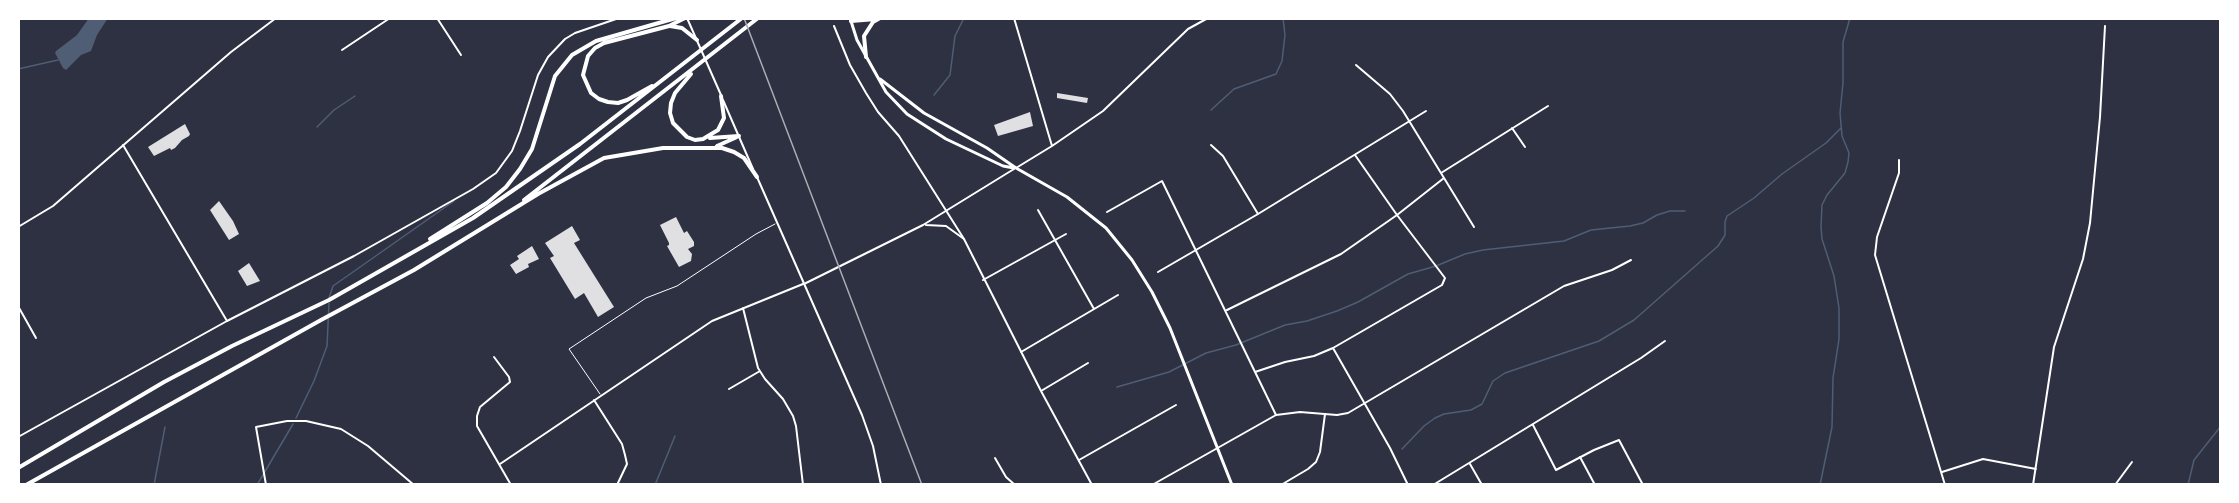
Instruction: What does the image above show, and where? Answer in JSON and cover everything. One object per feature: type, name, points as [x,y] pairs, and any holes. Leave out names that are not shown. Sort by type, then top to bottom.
[{"type":"highway","points":[[386,267],[482,207],[506,187],[532,149],[555,76],[572,55],[596,41],[676,18]]},
{"type":"highway","points":[[677,69],[627,100],[618,103],[608,102],[591,93],[583,75],[588,56],[599,45],[669,26],[686,18]]},
{"type":"highway","points":[[18,468],[164,382],[232,346],[329,300],[473,218],[589,137],[741,18]]},
{"type":"highway","points":[[505,214],[758,18]]},
{"type":"highway","points":[[880,18],[851,19],[866,57],[886,92],[926,128],[1003,166],[1016,168]]},
{"type":"highway","points":[[866,57],[864,36],[873,22],[880,18]]},
{"type":"highway","points":[[669,26],[682,28],[697,40]]},
{"type":"highway","points":[[695,69],[675,93],[670,103],[670,113],[674,123],[687,137],[695,140],[739,135]]},
{"type":"highway","points":[[880,79],[924,113],[1067,197],[1106,228],[1132,260],[1152,292],[1170,328],[1232,485]]},
{"type":"highway","points":[[703,139],[712,135],[722,125],[724,107],[721,96]]},
{"type":"highway","points":[[710,147],[731,141],[739,135]]},
{"type":"highway","points":[[26,485],[414,270],[571,174],[604,158],[663,148],[710,147],[734,152],[744,158],[757,177]]},
{"type":"street","points":[[18,227],[52,206],[231,52],[276,18]]},
{"type":"street","points":[[342,50],[390,18]]},
{"type":"street","points":[[437,18],[460,55]]},
{"type":"street","points":[[18,437],[227,321],[364,250],[496,173],[512,151],[538,75],[548,57],[565,39],[575,33],[619,18]]},
{"type":"street","points":[[686,18],[862,415],[873,446],[881,485]]},
{"type":"street","points":[[1014,18],[1052,146]]},
{"type":"street","points":[[500,464],[698,329],[712,321],[804,284],[923,225],[1052,146],[1113,103],[1188,29],[1208,18]]},
{"type":"street","points":[[834,26],[850,65],[866,93],[878,112],[899,136],[964,239],[983,280],[1092,485]]},
{"type":"street","points":[[2034,485],[2054,347],[2083,259],[2089,232],[2100,117],[2105,26]]},
{"type":"street","points":[[1356,66],[1390,94],[1474,227]]},
{"type":"street","points":[[1441,173],[1548,106]]},
{"type":"street","points":[[1158,272],[1426,111]]},
{"type":"street","points":[[1512,128],[1525,147]]},
{"type":"street","points":[[1210,145],[1223,156],[1258,214]]},
{"type":"street","points":[[123,146],[227,321]]},
{"type":"street","points":[[1255,372],[1314,356],[1333,348],[1438,289],[1445,278],[1355,155]]},
{"type":"street","points":[[1899,160],[1899,173],[1877,237],[1875,255],[1945,485]]},
{"type":"street","points":[[1226,310],[1335,257],[1397,215],[1444,178]]},
{"type":"street","points":[[1107,212],[1162,180],[1276,415]]},
{"type":"street","points":[[1038,210],[1094,309]]},
{"type":"street","points":[[923,225],[946,226],[964,239]]},
{"type":"street","points":[[983,280],[1066,234]]},
{"type":"street","points":[[1152,485],[1276,415],[1300,412],[1348,413],[1564,286],[1612,270],[1631,260]]},
{"type":"street","points":[[1021,352],[1118,295]]},
{"type":"street","points":[[18,306],[36,338]]},
{"type":"street","points":[[743,309],[754,356],[760,371],[783,399],[796,426],[803,485]]},
{"type":"street","points":[[1433,485],[1665,341]]},
{"type":"street","points":[[1333,348],[1390,448],[1407,485]]},
{"type":"street","points":[[494,357],[509,377],[510,382],[480,407],[477,426],[511,485]]},
{"type":"street","points":[[1041,391],[1088,363]]},
{"type":"street","points":[[729,389],[760,371]]},
{"type":"street","points":[[594,400],[622,444],[625,455],[627,464],[617,485]]},
{"type":"street","points":[[1079,460],[1176,405]]},
{"type":"street","points":[[1281,485],[1316,462],[1320,452],[1325,414]]},
{"type":"street","points":[[266,485],[256,427],[287,421],[306,421],[341,429],[368,446],[414,485]]},
{"type":"street","points":[[1533,425],[1556,470],[1580,456],[1619,440],[1643,485]]},
{"type":"street","points":[[1580,456],[1595,485]]},
{"type":"street","points":[[995,458],[1006,477],[1015,485]]},
{"type":"street","points":[[1941,472],[1983,459],[2036,469]]},
{"type":"street","points":[[2115,485],[2132,462]]},
{"type":"street","points":[[1469,463],[1482,485]]},
{"type":"lane","points":[[601,396],[569,349],[652,295],[677,286],[756,234],[777,224]]},
{"type":"water","points":[[89,18],[108,18],[97,35],[91,51],[81,55],[66,70],[55,53],[77,35]]},
{"type":"building","points":[[1057,93],[1088,98],[1087,103],[1057,98]]},
{"type":"building","points":[[1030,112],[1033,126],[998,136],[994,125]]},
{"type":"building","points":[[185,124],[189,136],[175,148],[154,156],[148,147]]},
{"type":"building","points":[[219,201],[239,234],[229,240],[210,210]]},
{"type":"building","points":[[676,217],[684,233],[687,231],[694,242],[694,246],[688,249],[692,254],[691,261],[679,267],[667,246],[669,243],[660,225]]},
{"type":"building","points":[[572,226],[580,240],[574,243],[614,307],[598,317],[584,293],[575,299],[550,258],[554,256],[545,243]]},
{"type":"building","points":[[532,246],[539,259],[528,264],[529,267],[516,274],[510,265],[519,259],[517,256]]},
{"type":"building","points":[[249,263],[260,281],[247,286],[238,271]]},
{"type":"waterway","points":[[934,95],[950,75],[955,36],[964,18]]},
{"type":"waterway","points":[[1211,110],[1234,89],[1276,74],[1282,61],[1285,35],[1283,18]]},
{"type":"waterway","points":[[1820,485],[1832,427],[1833,378],[1839,339],[1839,308],[1834,276],[1822,239],[1822,205],[1845,173],[1848,162],[1849,153],[1842,136],[1840,113],[1843,42],[1850,18]]},
{"type":"waterway","points":[[18,69],[58,60]]},
{"type":"waterway","points":[[317,127],[334,110],[355,96]]},
{"type":"waterway","points":[[1402,449],[1435,418],[1444,414],[1471,410],[1482,404],[1493,381],[1505,373],[1599,341],[1634,320],[1718,246],[1725,235],[1727,216],[1826,143],[1841,128]]},
{"type":"waterway","points":[[329,298],[333,286],[454,201]]},
{"type":"waterway","points":[[1117,387],[1169,372],[1206,353],[1236,345],[1285,325],[1307,321],[1337,311],[1408,274],[1465,254],[1564,241],[1591,230],[1630,226],[1670,211],[1685,211]]},
{"type":"waterway","points":[[296,418],[314,381],[327,346],[329,303]]},
{"type":"waterway","points":[[257,485],[293,424]]},
{"type":"waterway","points":[[2188,485],[2194,460],[2221,426]]},
{"type":"waterway","points":[[154,485],[165,427]]},
{"type":"waterway","points":[[655,485],[675,436]]},
{"type":"railway","points":[[744,18],[922,485]]}]
